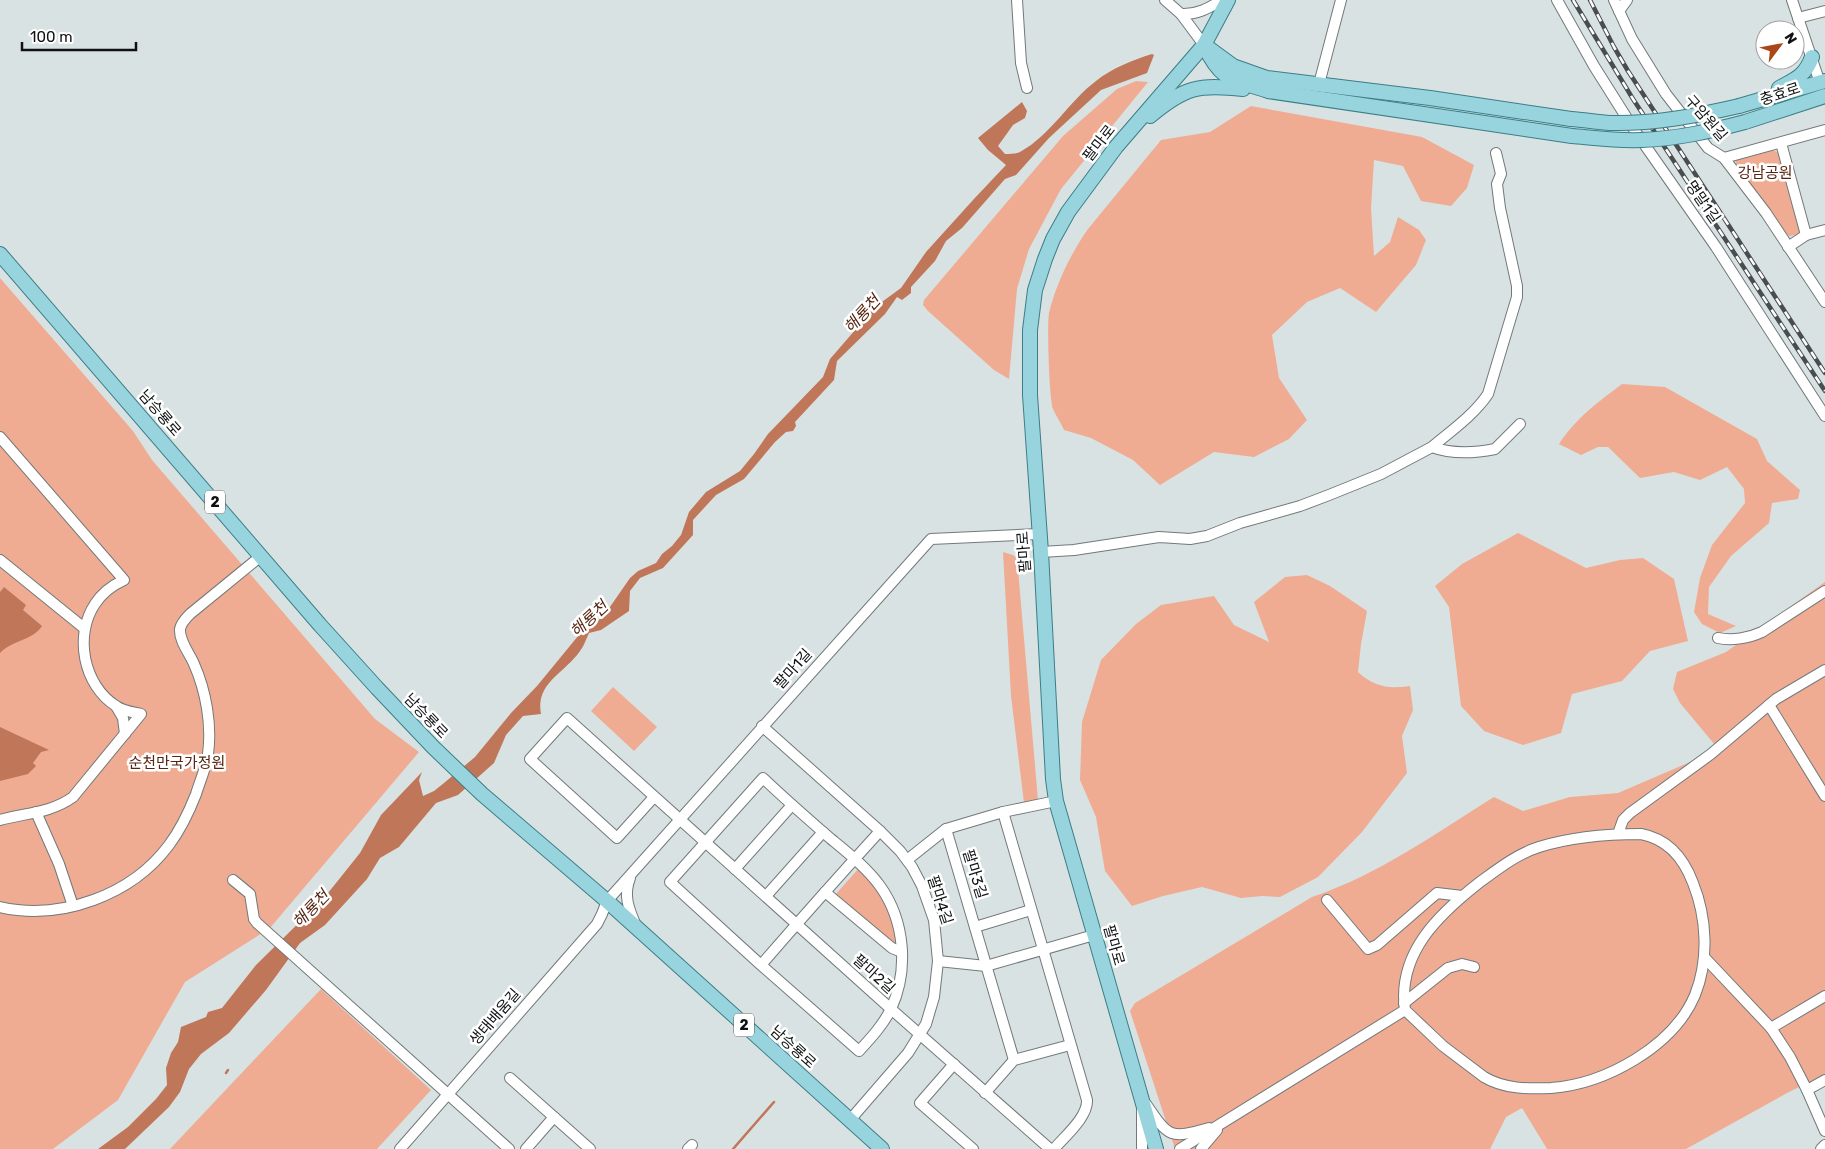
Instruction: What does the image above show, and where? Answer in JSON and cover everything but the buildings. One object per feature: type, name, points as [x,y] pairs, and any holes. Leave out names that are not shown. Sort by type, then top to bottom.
[{"type":"main road","name":"팔마로","points":[[1156,1149],[1056,800],[1053,779],[1029,355],[1030,330],[1035,290],[1044,259],[1062,222],[1085,188],[1126,135],[1204,46],[1228,0]]},
{"type":"main road","name":"충효로","points":[[1204,46],[1234,66],[1246,72],[1267,78],[1608,123],[1640,123],[1668,120],[1739,106],[1823,82]]},
{"type":"main road","points":[[1204,46],[1219,71],[1231,80],[1268,91]]},
{"type":"main road","points":[[1766,98],[1802,75],[1808,68],[1812,57]]},
{"type":"main road","points":[[1823,82],[1824,100]]},
{"type":"main road","points":[[1126,135],[1174,98],[1190,90],[1203,87],[1223,87],[1268,91]]},
{"type":"main road","name":"충효로","points":[[1268,91],[1572,136],[1641,140],[1672,138],[1709,132],[1824,100]]},
{"type":"main road","name":"남승룡로","points":[[0,254],[377,688],[434,747],[482,794],[607,901],[882,1149]]},
{"type":"street","points":[[1017,0],[1021,63],[1027,88]]},
{"type":"street","points":[[1165,0],[1181,14],[1204,46]]},
{"type":"street","points":[[1181,14],[1191,15],[1222,0]]},
{"type":"street","points":[[1318,84],[1342,0]]},
{"type":"street","name":"구암원길","points":[[1614,0],[1632,39],[1666,94],[1708,148],[1724,158],[1766,214],[1825,302]]},
{"type":"street","points":[[1619,11],[1627,0]]},
{"type":"street","points":[[1792,0],[1823,82]]},
{"type":"street","name":"명말1길","points":[[1557,2],[1635,131],[1716,247],[1825,416]]},
{"type":"street","points":[[1798,18],[1825,10]]},
{"type":"street","points":[[1724,158],[1781,144],[1825,130]]},
{"type":"street","points":[[1781,144],[1806,235]]},
{"type":"street","points":[[1041,552],[1074,550],[1159,537],[1190,539],[1207,536],[1240,523],[1300,506],[1381,474],[1432,447],[1465,419],[1488,394],[1517,297],[1516,274],[1500,208],[1497,184],[1500,174],[1496,153]]},
{"type":"street","points":[[1788,247],[1806,235],[1825,230]]},
{"type":"street","points":[[1432,447],[1453,452],[1495,450],[1520,424]]},
{"type":"street","points":[[0,437],[124,580],[106,591],[95,604],[84,628],[83,647],[88,670],[100,692],[116,706],[123,718],[125,734]]},
{"type":"street","name":"팔마1길","points":[[607,901],[930,539],[1039,534]]},
{"type":"street","points":[[0,907],[12,910],[58,909],[107,895],[123,886],[156,860],[175,836],[190,810],[208,754],[208,722],[203,693],[194,664],[181,636],[180,628],[190,614],[261,556]]},
{"type":"street","points":[[0,560],[84,628]]},
{"type":"street","points":[[1718,638],[1752,637],[1825,591]]},
{"type":"street","points":[[1618,834],[1623,820],[1630,813],[1711,754],[1785,693],[1825,670]]},
{"type":"street","points":[[1769,705],[1825,796]]},
{"type":"street","points":[[0,820],[63,804],[76,795],[141,714],[116,706]]},
{"type":"street","name":"팔마2길","points":[[654,797],[617,838],[530,759],[567,718],[891,1009],[1052,1149]]},
{"type":"street","name":"팔마4길","points":[[762,726],[880,831],[907,860],[920,881],[935,928],[938,962],[934,997],[921,1034],[908,1053],[850,1120]]},
{"type":"street","points":[[763,778],[792,805],[873,878],[886,895],[897,921],[902,952],[900,975],[891,1009],[879,1028],[859,1051],[670,882],[763,778]]},
{"type":"street","points":[[907,860],[946,829],[1003,812],[1056,800]]},
{"type":"street","points":[[735,869],[792,805]]},
{"type":"street","points":[[36,812],[59,864],[73,906]]},
{"type":"street","points":[[1003,812],[1088,1106],[1084,1114],[1052,1149]]},
{"type":"street","name":"팔마3길","points":[[946,829],[1014,1060]]},
{"type":"street","points":[[761,964],[880,831]]},
{"type":"street","points":[[766,896],[824,832]]},
{"type":"street","points":[[1618,834],[1649,835],[1657,839],[1674,851],[1686,868],[1696,890],[1704,924],[1704,957],[1695,994],[1681,1018],[1668,1033],[1633,1061],[1613,1072],[1594,1079],[1560,1087],[1524,1088],[1490,1080],[1443,1046],[1404,1007],[1404,979],[1417,949],[1433,924],[1462,896],[1514,858],[1532,850],[1564,841],[1618,834]]},
{"type":"street","points":[[632,872],[627,887],[626,899],[638,929]]},
{"type":"street","points":[[233,880],[250,894],[254,919],[257,923],[509,1149]]},
{"type":"street","points":[[825,892],[892,948],[902,952]]},
{"type":"street","points":[[1328,900],[1368,949],[1378,945],[1437,892],[1462,896]]},
{"type":"street","name":"생태배움길","points":[[400,1149],[596,924],[607,901]]},
{"type":"street","points":[[975,927],[1031,910]]},
{"type":"street","points":[[938,962],[986,966],[1094,935]]},
{"type":"street","points":[[1704,957],[1771,1028],[1790,1057],[1825,1131]]},
{"type":"street","points":[[1180,1149],[1404,1007],[1448,968],[1462,964],[1474,967]]},
{"type":"street","points":[[1771,1028],[1825,996]]},
{"type":"street","points":[[986,1093],[1014,1060],[1070,1044]]},
{"type":"street","points":[[954,1064],[920,1103],[973,1149]]},
{"type":"street","points":[[510,1078],[590,1149]]},
{"type":"street","points":[[1807,1090],[1825,1080]]},
{"type":"street","points":[[1141,1097],[1162,1127],[1175,1135],[1185,1135],[1223,1123]]},
{"type":"street","points":[[1141,1097],[1142,1149]]},
{"type":"street","points":[[526,1149],[554,1117]]},
{"type":"street","points":[[1201,1149],[1223,1123]]},
{"type":"street","points":[[1821,1149],[1825,1146]]},
{"type":"green space","points":[[1136,81],[1148,82],[1061,189],[1029,249],[1017,289],[1009,379],[994,370],[928,311],[923,305],[924,300],[1063,136],[1117,89]]},
{"type":"green space","points":[[1251,106],[1422,137],[1474,165],[1467,188],[1451,206],[1421,201],[1403,166],[1374,160],[1371,208],[1374,256],[1390,242],[1398,217],[1419,230],[1426,240],[1416,265],[1376,312],[1340,288],[1307,302],[1272,335],[1279,378],[1307,420],[1289,439],[1254,457],[1214,452],[1160,485],[1133,460],[1091,438],[1064,430],[1053,409],[1050,391],[1049,313],[1060,280],[1082,238],[1161,140],[1210,132]]},
{"type":"green space","name":"강남공원","points":[[1772,150],[1780,153],[1802,231],[1796,235],[1789,236],[1785,232],[1735,169],[1736,159]]},
{"type":"green space","name":"순천만국가정원","points":[[0,278],[133,431],[152,460],[375,719],[419,752],[270,928],[185,982],[118,1100],[53,1149],[0,1149]]},
{"type":"green space","points":[[1622,384],[1665,387],[1757,439],[1767,461],[1800,490],[1798,499],[1772,503],[1769,523],[1731,556],[1709,587],[1708,614],[1736,626],[1720,633],[1702,624],[1694,612],[1700,578],[1712,545],[1745,503],[1744,489],[1727,467],[1700,480],[1674,472],[1640,478],[1608,447],[1598,447],[1581,455],[1559,444],[1580,418]]},
{"type":"green space","points":[[1518,533],[1586,568],[1620,560],[1643,558],[1674,579],[1688,641],[1650,651],[1622,681],[1572,694],[1561,733],[1523,745],[1484,731],[1461,706],[1449,607],[1435,586],[1462,564]]},
{"type":"green space","points":[[1003,552],[1017,558],[1038,800],[1024,803],[1011,696]]},
{"type":"green space","points":[[1307,575],[1330,586],[1367,611],[1358,672],[1370,681],[1382,686],[1410,686],[1413,710],[1402,736],[1407,773],[1362,832],[1318,877],[1280,897],[1241,898],[1202,887],[1163,896],[1132,906],[1105,871],[1096,817],[1080,780],[1082,722],[1101,660],[1136,624],[1161,605],[1214,596],[1234,625],[1269,642],[1254,602],[1285,577]]},
{"type":"green space","points":[[1825,582],[1825,1074],[1686,1149],[1547,1149],[1522,1108],[1506,1117],[1490,1149],[1175,1149],[1130,1011],[1135,1003],[1312,897],[1360,877],[1406,852],[1494,797],[1523,811],[1570,797],[1618,793],[1704,756],[1715,745],[1680,703],[1673,689],[1677,672],[1726,652]]},
{"type":"green space","points":[[613,687],[657,727],[634,751],[591,711]]},
{"type":"green space","points":[[859,868],[887,902],[900,943],[894,946],[835,895]]},
{"type":"green space","points":[[321,989],[431,1090],[377,1149],[170,1149]]},
{"type":"shaded area","points":[[1152,54],[1154,55],[1147,73],[1101,90],[1049,138],[1016,175],[1005,179],[962,228],[946,241],[935,261],[911,287],[911,293],[902,300],[897,297],[885,314],[837,361],[834,380],[795,422],[796,426],[793,431],[786,432],[775,442],[744,479],[716,495],[693,520],[693,535],[663,568],[640,578],[630,591],[629,611],[601,630],[589,633],[584,645],[574,659],[553,679],[542,694],[540,703],[541,714],[523,716],[506,735],[494,763],[458,795],[436,803],[399,847],[380,858],[367,879],[325,925],[300,943],[266,990],[229,1033],[201,1054],[189,1069],[180,1092],[169,1107],[125,1149],[98,1149],[128,1127],[167,1085],[166,1068],[171,1053],[178,1042],[181,1027],[206,1017],[208,1012],[222,1008],[256,965],[324,898],[360,853],[381,815],[422,772],[419,780],[423,796],[434,791],[475,757],[583,630],[603,617],[630,578],[638,571],[656,563],[662,554],[672,546],[681,535],[689,512],[706,492],[740,471],[768,434],[823,377],[830,359],[875,307],[901,288],[926,252],[1006,165],[988,150],[978,138],[1022,102],[1027,111],[1025,118],[1013,125],[998,146],[1005,154],[1020,152],[1041,137],[1086,89],[1102,76],[1123,65]]},
{"type":"shaded area","points":[[4,587],[26,605],[23,610],[42,626],[33,635],[10,645],[0,653],[0,592]]},
{"type":"shaded area","points":[[0,727],[49,750],[41,752],[33,763],[36,766],[28,774],[0,781]]},
{"type":"waterway","points":[[733,1149],[774,1102]]},
{"type":"railway","points":[[1573,0],[1633,99],[1825,391]]},
{"type":"railway","points":[[1590,0],[1628,71],[1825,373]]},
{"type":"water label","name":"해룡천","points":[[862,314]]},
{"type":"water label","name":"해룡천","points":[[589,619]]},
{"type":"water label","name":"해룡천","points":[[311,909]]}]
